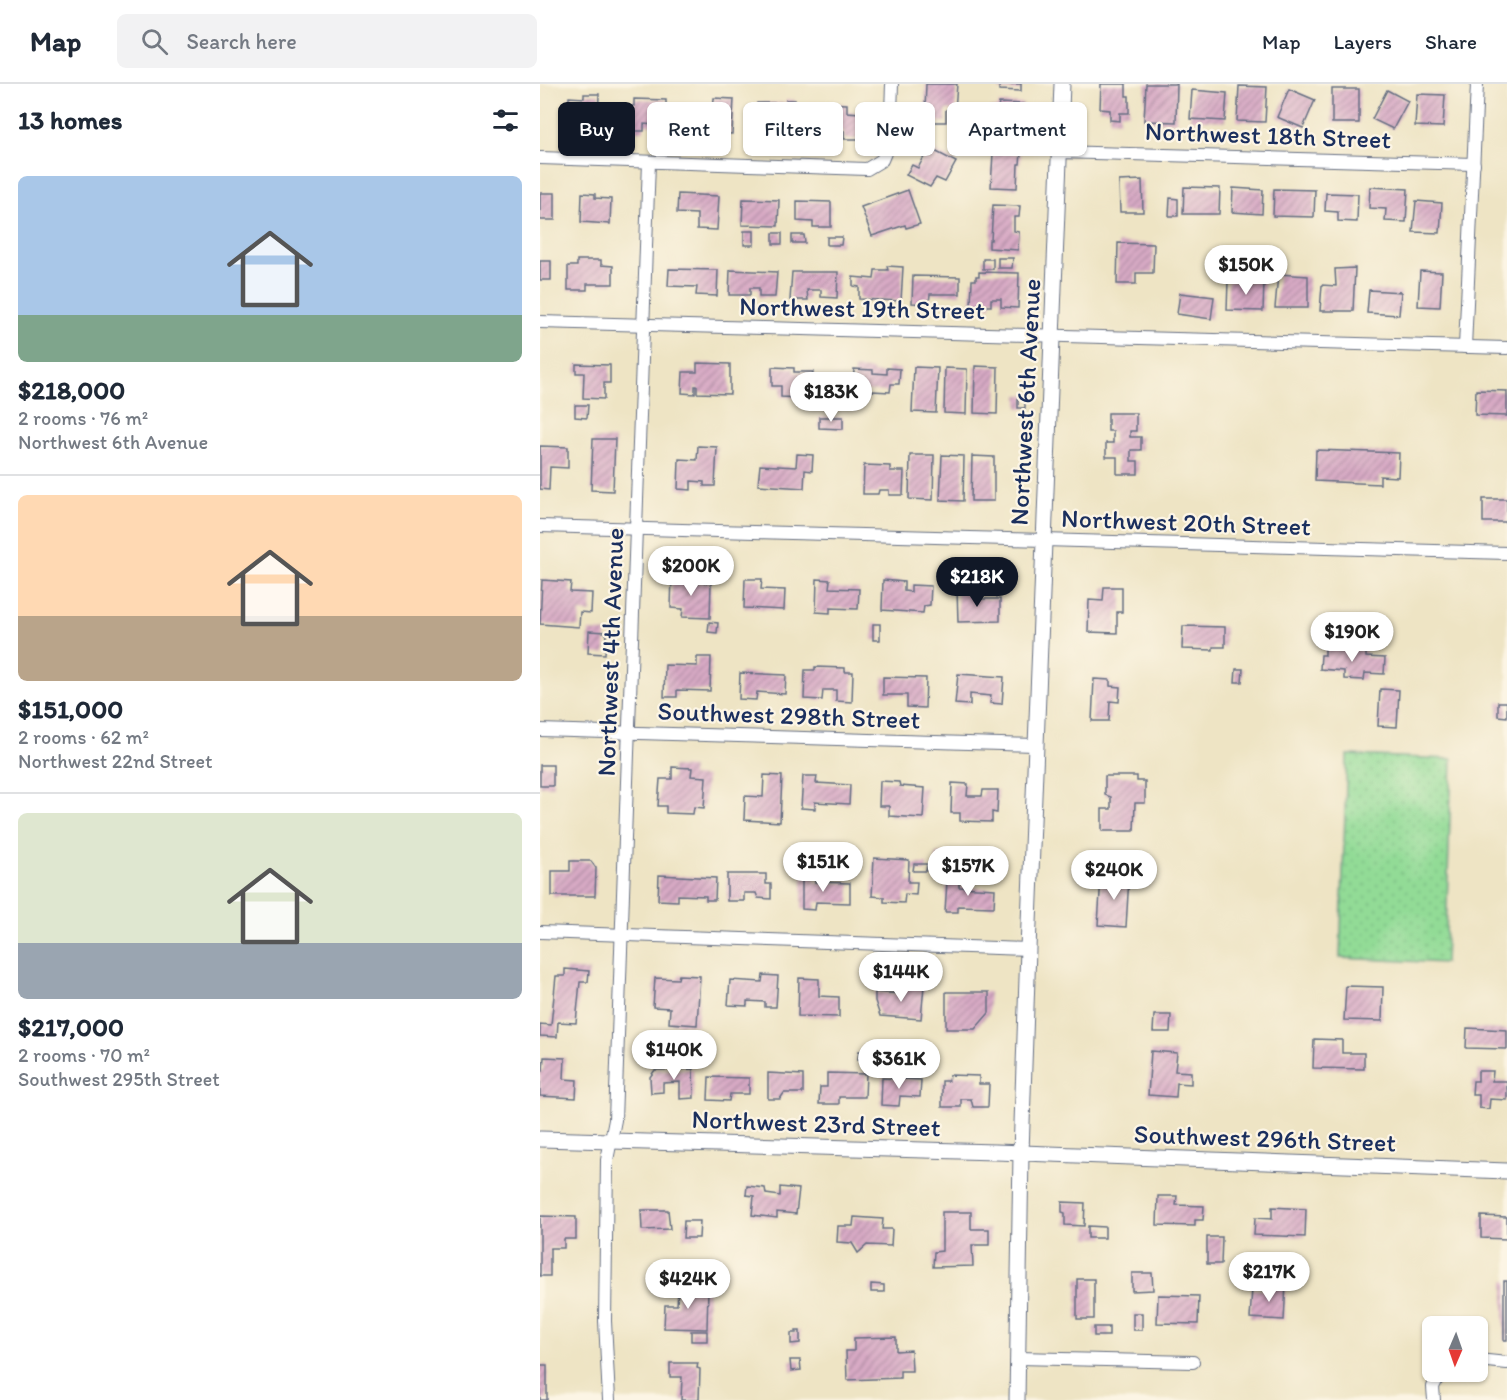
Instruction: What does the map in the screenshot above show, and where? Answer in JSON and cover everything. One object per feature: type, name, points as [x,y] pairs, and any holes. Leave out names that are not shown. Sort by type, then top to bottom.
[{"type":"street","points":[[540,158],[867,168],[882,160],[890,141],[892,84]]},
{"type":"street","name":"Northwest 6th Avenue","points":[[1061,102],[1062,84]]},
{"type":"street","points":[[1466,347],[1477,84]]},
{"type":"street","name":"Northwest 18th Street","points":[[1087,153],[1474,164]]},
{"type":"street","name":"Northwest 6th Avenue","points":[[1017,1400],[1021,1153],[1059,156]]},
{"type":"street","name":"Northwest 4th Avenue","points":[[609,1400],[605,1321],[607,1160],[615,1120],[649,162]]},
{"type":"street","name":"Northwest 19th Street","points":[[540,322],[1507,348]]},
{"type":"street","name":"Northwest 20th Street","points":[[540,526],[1507,553]]},
{"type":"street","name":"Southwest 298th Street","points":[[540,730],[1036,745]]},
{"type":"street","points":[[540,932],[1028,949]]},
{"type":"street","points":[[540,1139],[610,1142]]},
{"type":"street","name":"Northwest 23rd Street","points":[[610,1142],[1021,1153]]},
{"type":"street","name":"Southwest 296th Street","points":[[1021,1153],[1507,1171]]},
{"type":"street","points":[[1018,1358],[1193,1362]]},
{"type":"street","points":[[1488,1361],[1507,1363]]},
{"type":"street","points":[[1434,1400],[1433,1387],[1436,1382]]},
{"type":"green space","points":[[1347,755],[1452,759],[1445,963],[1340,958]]},
{"type":"building","points":[[926,84],[957,84],[956,102],[947,102],[946,122],[935,122],[935,102],[925,102]]},
{"type":"building","points":[[999,84],[1021,84],[1021,91],[999,90]]},
{"type":"building","points":[[1101,84],[1126,84],[1129,113],[1120,113],[1120,121],[1110,120],[1110,110],[1100,109]]},
{"type":"building","points":[[1146,84],[1177,84],[1176,122],[1144,121]]},
{"type":"building","points":[[1239,86],[1267,87],[1265,122],[1237,121]]},
{"type":"building","points":[[1289,89],[1315,100],[1303,128],[1277,117]]},
{"type":"building","points":[[1332,89],[1359,89],[1359,123],[1332,123]]},
{"type":"building","points":[[1192,90],[1227,93],[1225,121],[1190,119]]},
{"type":"building","points":[[1387,90],[1408,101],[1393,129],[1372,119]]},
{"type":"building","points":[[584,94],[599,94],[599,102],[569,102],[569,97],[584,98]]},
{"type":"building","points":[[1417,94],[1445,95],[1443,127],[1415,126]]},
{"type":"building","points":[[714,98],[734,99],[732,134],[731,102],[714,102]]},
{"type":"building","points":[[634,99],[666,100],[666,102],[647,102],[647,124],[644,124],[644,131],[635,131]]},
{"type":"building","points":[[843,104],[847,104],[847,112],[855,113],[855,139],[844,139]]},
{"type":"building","points":[[935,151],[956,162],[945,182],[936,178],[930,187],[906,175],[912,165],[918,168],[925,156],[935,156]]},
{"type":"building","points":[[993,156],[1021,156],[1020,164],[1018,164],[1017,188],[991,187]]},
{"type":"building","points":[[1142,180],[1143,212],[1120,212],[1119,181]]},
{"type":"building","points":[[1184,187],[1220,188],[1219,214],[1183,214]]},
{"type":"building","points":[[1370,187],[1408,189],[1406,222],[1385,221],[1386,209],[1369,208]]},
{"type":"building","points":[[1233,188],[1263,190],[1262,214],[1232,212]]},
{"type":"building","points":[[1274,189],[1315,190],[1314,217],[1273,216]]},
{"type":"building","points":[[908,190],[920,224],[906,228],[905,225],[872,236],[861,207]]},
{"type":"building","points":[[540,193],[555,193],[555,220],[540,220]]},
{"type":"building","points":[[582,193],[595,194],[595,198],[611,199],[610,224],[581,222]]},
{"type":"building","points":[[1326,193],[1358,194],[1357,222],[1338,221],[1338,212],[1325,211]]},
{"type":"building","points":[[678,194],[719,196],[717,230],[697,229],[697,214],[677,213]]},
{"type":"building","points":[[1170,198],[1178,199],[1178,216],[1169,216]]},
{"type":"building","points":[[743,199],[779,200],[778,226],[742,225]]},
{"type":"building","points":[[797,201],[831,202],[831,227],[813,227],[813,222],[797,221]]},
{"type":"building","points":[[1416,201],[1442,203],[1440,233],[1413,232]]},
{"type":"building","points":[[993,205],[1020,206],[1019,217],[1014,217],[1014,231],[1019,232],[1018,250],[989,248]]},
{"type":"building","points":[[744,231],[754,231],[754,245],[744,245]]},
{"type":"building","points":[[773,233],[782,233],[782,244],[773,244]]},
{"type":"building","points":[[792,235],[804,235],[805,243],[792,243]]},
{"type":"building","points":[[827,237],[842,237],[841,245],[827,245]]},
{"type":"building","points":[[1118,243],[1154,244],[1153,273],[1136,273],[1136,284],[1117,284]]},
{"type":"building","points":[[998,258],[1013,258],[1012,268],[998,268]]},
{"type":"building","points":[[983,259],[993,259],[993,269],[983,269]]},
{"type":"building","points":[[577,260],[601,260],[601,265],[613,266],[613,284],[587,284],[587,290],[568,290],[568,266],[577,266]]},
{"type":"building","points":[[540,261],[551,261],[551,280],[540,280]]},
{"type":"building","points":[[887,266],[903,267],[901,301],[859,299],[859,287],[853,286],[853,277],[874,279],[875,270],[888,270]]},
{"type":"building","points":[[1355,268],[1353,311],[1320,311],[1322,285],[1336,286],[1335,269]]},
{"type":"building","points":[[669,269],[718,270],[717,296],[696,295],[697,287],[668,286]]},
{"type":"building","points":[[730,270],[777,272],[775,297],[759,297],[759,288],[750,288],[750,295],[729,295]]},
{"type":"building","points":[[1420,271],[1442,272],[1440,307],[1418,306]]},
{"type":"building","points":[[792,272],[838,272],[837,298],[821,297],[821,290],[807,290],[808,300],[790,300]]},
{"type":"building","points":[[979,272],[1019,273],[1018,308],[1001,307],[1001,299],[991,299],[991,306],[971,306],[972,280],[976,280]]},
{"type":"building","points":[[1278,274],[1308,276],[1308,308],[1275,308]]},
{"type":"building","points":[[913,276],[960,277],[960,294],[930,294],[929,304],[912,303]]},
{"type":"building","points":[[1228,281],[1264,282],[1263,311],[1227,310]]},
{"type":"building","points":[[1369,290],[1401,292],[1399,315],[1367,313]]},
{"type":"building","points":[[1180,293],[1214,297],[1211,319],[1177,314]]},
{"type":"building","points":[[697,363],[730,364],[730,394],[697,393],[697,386],[695,386],[695,394],[682,393],[683,372],[697,372]]},
{"type":"building","points":[[576,364],[610,365],[610,383],[604,383],[604,399],[583,398],[584,373],[576,373]]},
{"type":"building","points":[[975,366],[998,367],[997,414],[974,413]]},
{"type":"building","points":[[772,367],[794,368],[794,372],[813,372],[812,395],[801,395],[800,398],[781,397],[781,386],[772,386]]},
{"type":"building","points":[[914,367],[938,368],[936,413],[912,412]]},
{"type":"building","points":[[887,368],[900,369],[899,384],[891,384],[890,392],[853,390],[854,369],[873,370],[873,373],[887,374]]},
{"type":"building","points":[[945,368],[967,369],[966,414],[944,413]]},
{"type":"building","points":[[1476,390],[1507,391],[1507,416],[1475,415]]},
{"type":"building","points":[[1018,395],[1025,395],[1025,408],[1018,408]]},
{"type":"building","points":[[575,405],[588,405],[587,418],[575,417]]},
{"type":"building","points":[[1108,413],[1136,413],[1136,431],[1130,431],[1130,437],[1141,437],[1141,450],[1131,450],[1131,461],[1138,461],[1138,474],[1117,474],[1117,457],[1106,457],[1106,443],[1113,443],[1113,431],[1108,431]]},
{"type":"building","points":[[819,417],[843,417],[843,429],[819,428]]},
{"type":"building","points":[[593,439],[615,439],[613,491],[591,490]]},
{"type":"building","points":[[540,446],[568,447],[568,468],[550,467],[549,490],[540,489]]},
{"type":"building","points":[[698,446],[717,447],[715,486],[704,486],[704,482],[691,481],[691,490],[678,489],[679,459],[697,460]]},
{"type":"building","points":[[1316,450],[1399,453],[1398,477],[1380,476],[1380,484],[1315,481]]},
{"type":"building","points":[[797,454],[813,455],[812,471],[805,470],[804,488],[758,485],[760,465],[796,467]]},
{"type":"building","points":[[910,455],[934,455],[933,500],[909,499]]},
{"type":"building","points":[[942,455],[964,456],[963,501],[940,500]]},
{"type":"building","points":[[972,456],[994,457],[994,501],[971,501]]},
{"type":"building","points":[[864,465],[890,466],[890,471],[904,471],[903,495],[889,495],[889,490],[879,490],[878,494],[863,494]]},
{"type":"building","points":[[1483,499],[1507,499],[1507,522],[1483,522]]},
{"type":"building","points":[[672,575],[692,576],[692,582],[711,583],[710,618],[682,617],[683,609],[671,608]]},
{"type":"building","points":[[745,579],[762,579],[761,589],[785,590],[784,610],[744,608]]},
{"type":"building","points":[[817,579],[830,580],[829,588],[859,589],[858,609],[830,608],[830,613],[816,612]]},
{"type":"building","points":[[542,580],[571,582],[570,592],[592,593],[591,613],[580,612],[579,627],[540,624]]},
{"type":"building","points":[[883,580],[904,582],[904,591],[911,592],[911,585],[931,586],[930,605],[924,606],[923,613],[882,610]]},
{"type":"building","points":[[1104,587],[1122,587],[1122,612],[1117,612],[1117,633],[1088,632],[1089,600],[1103,601]]},
{"type":"building","points":[[957,589],[976,589],[976,599],[1000,599],[1000,621],[958,622]]},
{"type":"building","points":[[709,622],[718,623],[717,633],[708,632]]},
{"type":"building","points":[[873,624],[880,624],[880,640],[873,640]]},
{"type":"building","points":[[1183,626],[1225,627],[1225,647],[1213,647],[1213,650],[1182,649]]},
{"type":"building","points":[[589,631],[606,632],[605,654],[588,653]]},
{"type":"building","points":[[1337,646],[1358,647],[1357,650],[1366,651],[1366,657],[1385,658],[1384,674],[1365,673],[1364,680],[1344,679],[1344,671],[1320,669],[1321,655],[1325,655],[1325,648],[1336,649]]},
{"type":"building","points":[[697,657],[711,657],[710,691],[677,690],[677,697],[664,697],[665,665],[697,666]]},
{"type":"building","points":[[815,667],[845,668],[845,672],[853,672],[852,702],[836,701],[836,690],[823,690],[822,700],[804,699],[805,670],[815,670]]},
{"type":"building","points":[[1236,669],[1243,669],[1242,682],[1235,682]]},
{"type":"building","points":[[740,673],[786,675],[785,694],[757,692],[756,700],[739,699]]},
{"type":"building","points":[[958,674],[1004,677],[1002,704],[990,703],[991,696],[970,694],[970,705],[955,704]]},
{"type":"building","points":[[883,677],[926,678],[925,708],[907,707],[907,695],[883,695]]},
{"type":"building","points":[[1094,679],[1110,680],[1110,686],[1120,687],[1119,702],[1110,701],[1109,721],[1092,721]]},
{"type":"building","points":[[1380,689],[1399,690],[1397,727],[1378,726]]},
{"type":"building","points":[[1498,702],[1507,702],[1507,717],[1498,716]]},
{"type":"building","points":[[540,765],[553,765],[553,786],[540,786]]},
{"type":"building","points":[[672,767],[692,768],[691,776],[706,777],[704,808],[694,807],[693,814],[666,813],[666,806],[658,806],[660,779],[672,779]]},
{"type":"building","points":[[764,775],[782,776],[780,822],[744,820],[745,796],[763,797]]},
{"type":"building","points":[[803,776],[817,776],[816,783],[850,785],[849,804],[815,802],[815,809],[801,808]]},
{"type":"building","points":[[1105,776],[1137,776],[1137,781],[1145,781],[1145,803],[1135,803],[1134,831],[1102,831],[1102,809],[1111,809],[1111,797],[1105,795]]},
{"type":"building","points":[[880,781],[899,782],[900,786],[925,788],[923,818],[889,816],[889,806],[879,806]]},
{"type":"building","points":[[952,783],[968,784],[967,796],[982,796],[983,790],[998,790],[997,813],[992,812],[992,822],[960,821],[960,813],[951,813]]},
{"type":"building","points":[[936,854],[944,854],[943,867],[936,867]]},
{"type":"building","points":[[874,858],[909,860],[908,882],[917,882],[916,895],[905,894],[904,903],[884,902],[884,897],[872,896]]},
{"type":"building","points":[[570,861],[591,861],[596,868],[595,896],[552,896],[552,871],[570,871]]},
{"type":"building","points":[[914,864],[927,864],[926,871],[913,871]]},
{"type":"building","points":[[727,874],[766,874],[766,884],[771,884],[771,899],[758,898],[756,893],[744,893],[744,901],[727,901]]},
{"type":"building","points":[[659,875],[716,878],[715,900],[706,900],[706,896],[678,895],[678,901],[658,900]]},
{"type":"building","points":[[802,876],[815,876],[815,882],[850,883],[850,903],[816,902],[815,910],[802,909]]},
{"type":"building","points":[[1101,876],[1129,877],[1126,927],[1098,925]]},
{"type":"building","points":[[947,881],[959,882],[959,887],[995,889],[994,907],[958,906],[958,912],[945,912]]},
{"type":"building","points":[[565,969],[589,971],[588,982],[580,982],[576,1023],[558,1022],[557,1037],[540,1036],[540,1024],[551,1025],[556,976],[565,976]]},
{"type":"building","points":[[679,975],[700,976],[697,1025],[669,1023],[670,1008],[653,1007],[655,978],[678,979]]},
{"type":"building","points":[[763,975],[778,976],[776,1007],[765,1007],[765,1002],[747,1001],[747,1006],[728,1005],[730,980],[762,982]]},
{"type":"building","points":[[799,978],[819,979],[819,996],[839,997],[839,1017],[798,1016]]},
{"type":"building","points":[[903,984],[924,986],[921,1019],[880,1016],[875,1001],[875,992],[902,994]]},
{"type":"building","points":[[1346,986],[1383,987],[1382,1021],[1344,1020]]},
{"type":"building","points":[[946,992],[989,992],[989,1013],[975,1029],[946,1029]]},
{"type":"building","points":[[1154,1015],[1171,1015],[1170,1032],[1153,1032]]},
{"type":"building","points":[[1467,1028],[1507,1030],[1507,1049],[1466,1048]]},
{"type":"building","points":[[1314,1039],[1342,1040],[1342,1053],[1364,1053],[1364,1069],[1313,1068]]},
{"type":"building","points":[[859,1051],[875,1052],[874,1073],[865,1072],[865,1060],[858,1059]]},
{"type":"building","points":[[1151,1051],[1177,1053],[1175,1071],[1191,1072],[1191,1084],[1177,1083],[1176,1097],[1148,1095]]},
{"type":"building","points":[[544,1057],[565,1058],[564,1079],[577,1080],[576,1098],[540,1096],[540,1070],[543,1071]]},
{"type":"building","points":[[693,1069],[694,1098],[680,1099],[680,1082],[663,1083],[663,1092],[651,1093],[650,1077],[655,1070]]},
{"type":"building","points":[[1478,1071],[1493,1071],[1492,1081],[1507,1081],[1507,1100],[1490,1099],[1489,1109],[1479,1108],[1479,1095],[1472,1095],[1473,1081],[1478,1081]]},
{"type":"building","points":[[768,1073],[803,1075],[803,1093],[784,1093],[780,1099],[768,1099]]},
{"type":"building","points":[[827,1073],[866,1074],[865,1097],[839,1097],[839,1104],[819,1104],[820,1087],[827,1087]]},
{"type":"building","points":[[950,1075],[979,1076],[979,1084],[989,1084],[988,1107],[973,1107],[971,1099],[961,1099],[961,1107],[942,1107],[942,1081],[949,1081]]},
{"type":"building","points":[[709,1077],[749,1078],[749,1094],[730,1094],[729,1101],[708,1100]]},
{"type":"building","points":[[882,1078],[921,1080],[920,1097],[900,1096],[899,1106],[881,1105]]},
{"type":"building","points":[[747,1186],[765,1188],[766,1194],[780,1196],[780,1187],[799,1189],[796,1214],[777,1212],[777,1218],[752,1215],[754,1196],[746,1195]]},
{"type":"building","points":[[1158,1196],[1177,1196],[1176,1205],[1204,1206],[1203,1220],[1195,1220],[1195,1226],[1157,1225]]},
{"type":"building","points":[[1062,1202],[1085,1203],[1084,1226],[1065,1225]]},
{"type":"building","points":[[1272,1207],[1306,1209],[1305,1237],[1254,1235],[1255,1218],[1272,1219]]},
{"type":"building","points":[[641,1210],[668,1210],[670,1229],[642,1230]]},
{"type":"building","points":[[942,1212],[971,1212],[971,1229],[989,1229],[989,1245],[972,1245],[973,1266],[933,1267],[934,1252],[942,1251]]},
{"type":"building","points":[[540,1216],[576,1217],[576,1239],[564,1239],[564,1248],[550,1248],[550,1276],[540,1276]]},
{"type":"building","points":[[1481,1216],[1507,1217],[1507,1239],[1481,1238]]},
{"type":"building","points":[[854,1217],[883,1219],[882,1229],[892,1229],[891,1246],[867,1245],[858,1253],[852,1243],[837,1242],[838,1226],[853,1226]]},
{"type":"building","points":[[684,1221],[700,1221],[699,1238],[683,1238]]},
{"type":"building","points":[[1088,1226],[1105,1227],[1105,1238],[1088,1238]]},
{"type":"building","points":[[1207,1237],[1222,1237],[1221,1264],[1207,1264]]},
{"type":"building","points":[[1238,1267],[1246,1267],[1246,1283],[1238,1283]]},
{"type":"building","points":[[1132,1273],[1152,1273],[1153,1290],[1132,1291]]},
{"type":"building","points":[[1077,1279],[1094,1279],[1094,1319],[1077,1319]]},
{"type":"building","points":[[1504,1281],[1507,1281],[1507,1340],[1504,1340]]},
{"type":"building","points":[[1268,1283],[1286,1284],[1284,1320],[1250,1318],[1252,1289],[1268,1290]]},
{"type":"building","points":[[871,1284],[884,1285],[884,1292],[871,1292]]},
{"type":"building","points":[[678,1289],[708,1289],[707,1329],[664,1328],[665,1305],[677,1305]]},
{"type":"building","points":[[1158,1295],[1199,1296],[1198,1324],[1157,1323]]},
{"type":"building","points":[[1133,1313],[1142,1313],[1142,1330],[1133,1330]]},
{"type":"building","points":[[1094,1327],[1109,1327],[1109,1336],[1094,1336]]},
{"type":"building","points":[[691,1331],[707,1331],[707,1341],[691,1341]]},
{"type":"building","points":[[800,1331],[800,1343],[791,1344],[791,1333],[796,1333]]},
{"type":"building","points":[[896,1337],[896,1351],[911,1350],[912,1371],[900,1371],[900,1378],[847,1380],[846,1351],[854,1351],[854,1338]]},
{"type":"building","points":[[790,1360],[800,1360],[801,1370],[791,1371]]},
{"type":"building","points":[[670,1363],[698,1363],[697,1368],[700,1369],[699,1400],[681,1400],[682,1377],[670,1377]]},
{"type":"building","points":[[540,1365],[547,1365],[547,1400],[540,1400]]}]
